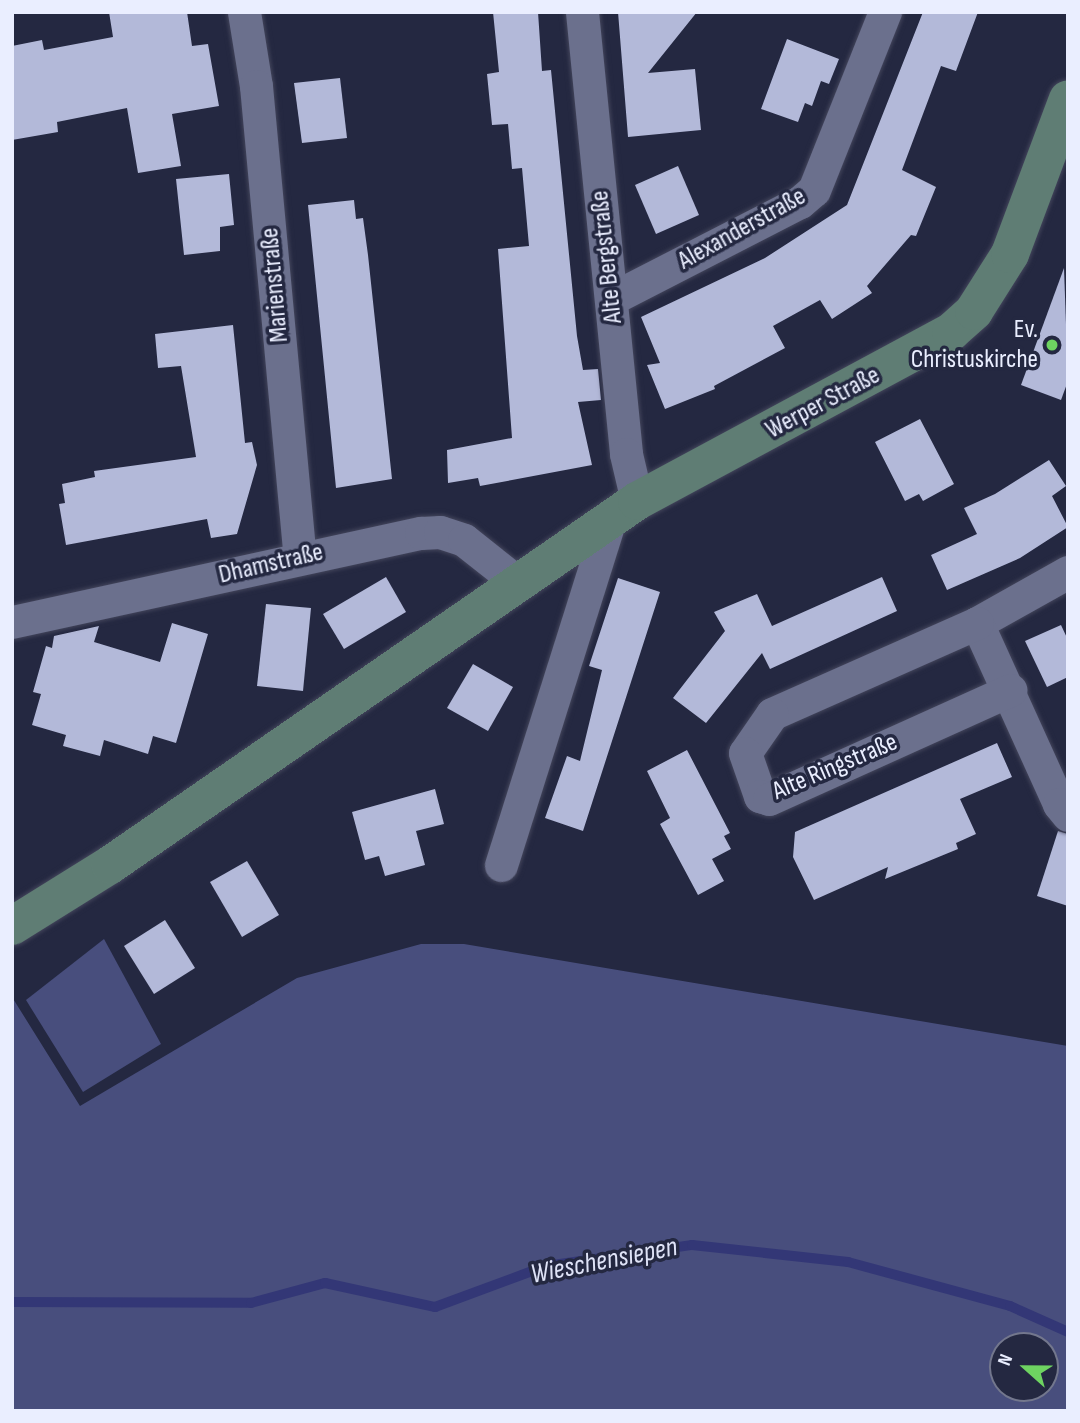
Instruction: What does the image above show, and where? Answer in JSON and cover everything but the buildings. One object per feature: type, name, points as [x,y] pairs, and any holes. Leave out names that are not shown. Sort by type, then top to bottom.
[{"type":"main road","name":"Werper Straße","points":[[12,926],[110,865],[623,511],[951,332],[974,311],[1010,254],[1068,99]]},
{"type":"street","name":"Marienstraße","points":[[244,12],[256,86],[300,558]]},
{"type":"street","name":"Alte Bergstraße","points":[[582,12],[626,454],[623,511]]},
{"type":"street","name":"Alexanderstraße","points":[[611,299],[800,202],[814,190],[885,12]]},
{"type":"street","points":[[501,865],[623,511]]},
{"type":"street","name":"Dhamstraße","points":[[12,622],[300,558],[440,532],[464,540],[517,582]]},
{"type":"street","name":"Alte Ringstraße","points":[[1010,690],[769,799],[760,796],[745,752],[772,714],[977,622],[1068,572]]},
{"type":"street","points":[[977,622],[1010,690],[1059,804],[1068,814]]},
{"type":"shaded area","points":[[104,939],[161,1044],[83,1092],[26,1000]]},
{"type":"shaded area","points":[[421,944],[464,944],[1068,1046],[1068,1411],[12,1411],[12,997],[80,1106],[297,978]]},
{"type":"waterway","name":"Wieschensiepen","points":[[12,1302],[251,1303],[325,1283],[435,1307],[546,1266],[692,1245],[848,1262],[1010,1306],[1068,1332]]},
{"type":"place","name":"Ev. Christuskirche","points":[[1052,345]]}]
